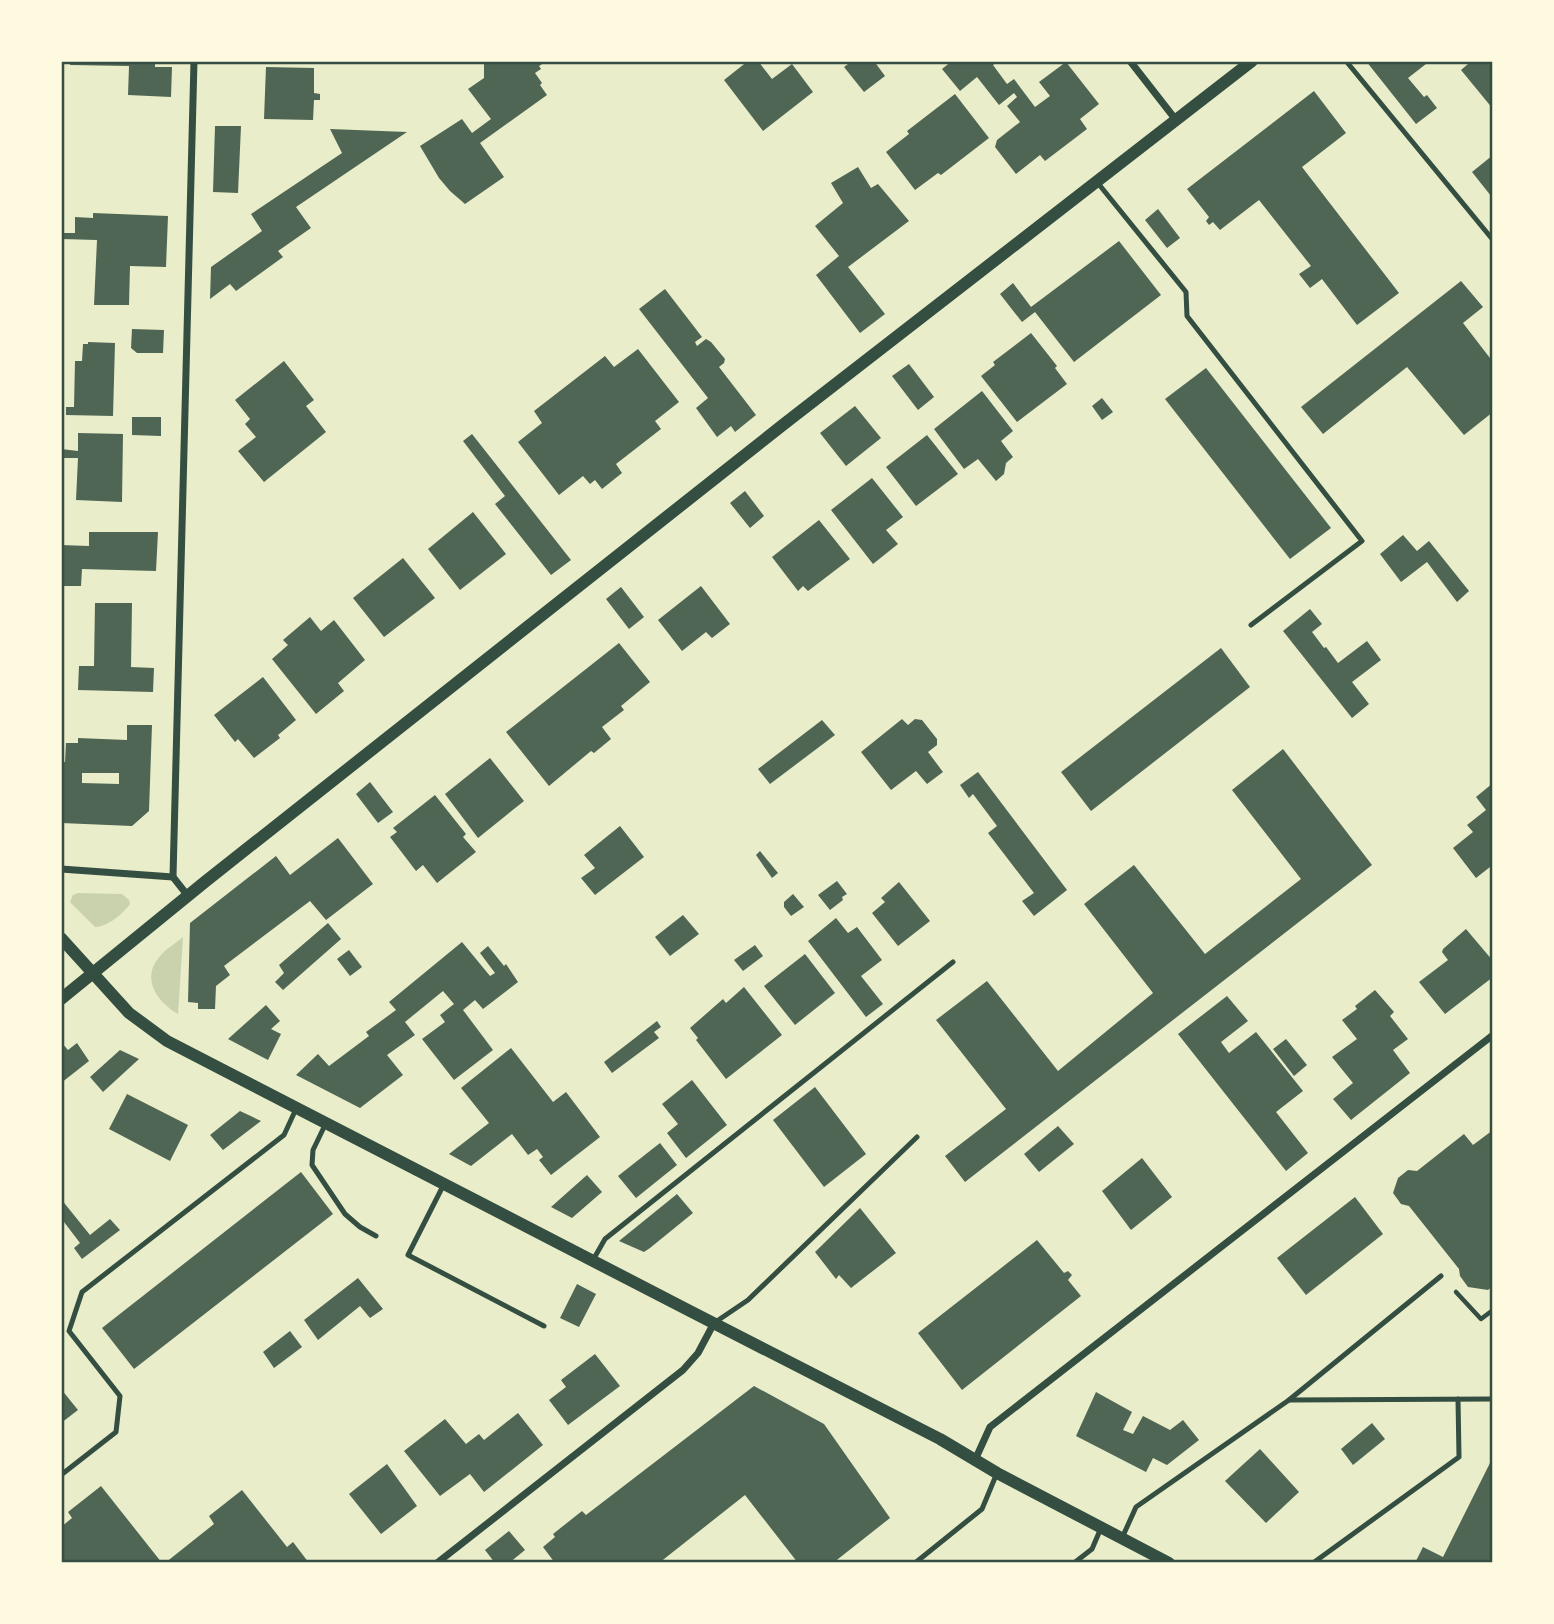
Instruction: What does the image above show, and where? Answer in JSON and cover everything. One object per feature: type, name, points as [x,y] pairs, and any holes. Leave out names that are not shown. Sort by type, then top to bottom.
[{"type":"street","points":[[188,896],[173,877],[194,61]]},
{"type":"street","points":[[1130,61],[1176,120]]},
{"type":"street","points":[[61,999],[784,424],[1252,61]]},
{"type":"street","points":[[61,869],[173,877]]},
{"type":"street","points":[[61,939],[129,1013],[167,1041],[940,1439],[997,1473],[1169,1563]]},
{"type":"street","points":[[975,1460],[990,1427],[1493,1035]]},
{"type":"street","points":[[437,1563],[683,1370],[698,1353],[714,1323]]},
{"type":"lane","points":[[1346,61],[1493,240]]},
{"type":"lane","points":[[1097,181],[1186,292],[1187,316],[1362,541],[1251,625]]},
{"type":"lane","points":[[593,1260],[605,1238],[953,962]]},
{"type":"lane","points":[[61,1475],[116,1432],[120,1396],[69,1332],[82,1292],[284,1135],[297,1108]]},
{"type":"lane","points":[[326,1123],[313,1150],[312,1165],[345,1214],[376,1236]]},
{"type":"lane","points":[[714,1323],[748,1300],[917,1137]]},
{"type":"lane","points":[[444,1184],[408,1255],[544,1326]]},
{"type":"lane","points":[[1122,1538],[1136,1507],[1289,1400],[1441,1276]]},
{"type":"lane","points":[[1314,1563],[1458,1457],[1458,1399]]},
{"type":"lane","points":[[1289,1400],[1493,1399]]},
{"type":"lane","points":[[915,1563],[982,1509],[997,1473]]},
{"type":"lane","points":[[1074,1563],[1092,1549],[1101,1528]]},
{"type":"path","points":[[1441,1276],[1481,1319],[1493,1310]]},
{"type":"green space","points":[[122,894],[130,904],[105,925],[95,927],[70,902],[73,895]]},
{"type":"green space","points":[[183,937],[178,1014],[157,995],[151,980],[155,963]]},
{"type":"building","points":[[70,61],[155,61],[155,67],[172,67],[171,97],[128,95],[129,66],[70,65]]},
{"type":"building","points":[[484,61],[547,61],[539,66],[541,69],[535,73],[547,95],[480,143],[504,177],[465,204],[439,178],[420,146],[462,119],[472,133],[491,119],[468,89],[484,78]]},
{"type":"building","points":[[748,61],[758,61],[772,79],[792,64],[813,92],[763,131],[724,80]]},
{"type":"building","points":[[852,61],[874,61],[885,76],[864,92],[844,67]]},
{"type":"building","points":[[952,61],[998,61],[993,65],[1007,84],[1014,79],[1035,107],[1050,96],[1039,82],[1066,62],[1099,104],[1080,119],[1087,129],[1045,161],[1040,155],[1016,174],[995,147],[997,140],[1020,122],[1007,106],[1017,97],[1014,93],[999,105],[977,77],[960,91],[942,69]]},
{"type":"building","points":[[1366,61],[1424,61],[1426,64],[1408,78],[1437,108],[1416,124]]},
{"type":"building","points":[[1466,61],[1493,61],[1493,109],[1461,70],[1468,64]]},
{"type":"building","points":[[266,67],[314,68],[314,93],[320,94],[320,100],[314,100],[313,120],[264,119]]},
{"type":"building","points":[[1314,91],[1346,133],[1302,167],[1399,293],[1357,325],[1322,279],[1310,288],[1299,274],[1311,266],[1259,200],[1220,230],[1213,222],[1209,225],[1206,221],[1209,217],[1187,189]]},
{"type":"building","points":[[955,94],[989,138],[941,175],[938,173],[915,190],[886,152],[909,134],[907,131]]},
{"type":"building","points":[[215,126],[241,126],[238,193],[213,192]]},
{"type":"building","points":[[330,129],[407,132],[296,207],[311,228],[278,251],[283,257],[236,291],[230,284],[210,299],[211,267],[262,231],[251,214],[342,153]]},
{"type":"building","points":[[1493,155],[1493,194],[1491,196],[1472,172]]},
{"type":"building","points":[[858,167],[871,188],[878,184],[909,221],[848,267],[885,314],[860,333],[816,275],[839,256],[815,226],[843,203],[831,183]]},
{"type":"building","points":[[1158,209],[1180,238],[1167,248],[1145,220]]},
{"type":"building","points":[[93,213],[168,216],[166,267],[130,266],[129,305],[94,305],[97,240],[61,239],[61,233],[75,233],[75,217],[93,218]]},
{"type":"building","points":[[1119,241],[1161,295],[1074,362],[1035,312],[1022,322],[1000,294],[1013,283],[1031,307]]},
{"type":"building","points":[[1461,281],[1483,307],[1463,323],[1493,362],[1493,412],[1464,435],[1407,367],[1323,434],[1301,407]]},
{"type":"building","points":[[665,289],[702,337],[695,342],[697,346],[706,339],[725,359],[719,367],[756,415],[735,432],[731,426],[717,437],[696,408],[708,398],[639,309]]},
{"type":"building","points":[[132,329],[164,330],[163,353],[137,353],[131,348]]},
{"type":"building","points":[[1031,333],[1057,366],[1055,368],[1067,384],[1017,422],[981,376],[995,365],[993,362]]},
{"type":"building","points":[[115,343],[113,416],[66,415],[66,407],[74,407],[75,361],[82,361],[83,344]]},
{"type":"building","points":[[638,349],[679,402],[655,421],[661,429],[616,464],[622,473],[602,489],[595,480],[590,484],[583,476],[559,495],[518,442],[542,423],[534,411],[605,356],[614,367]]},
{"type":"building","points":[[284,361],[314,400],[306,406],[326,432],[264,482],[238,451],[256,437],[245,424],[250,419],[235,400]]},
{"type":"building","points":[[909,364],[934,397],[918,410],[892,376]]},
{"type":"building","points":[[1206,368],[1331,528],[1290,559],[1165,399]]},
{"type":"building","points":[[982,391],[1013,431],[1001,441],[1013,457],[1006,463],[1004,474],[996,481],[978,459],[964,469],[934,429]]},
{"type":"building","points":[[1102,398],[1113,412],[1102,420],[1092,406]]},
{"type":"building","points":[[855,406],[881,438],[846,466],[820,433]]},
{"type":"building","points":[[132,417],[161,417],[161,436],[132,435]]},
{"type":"building","points":[[78,433],[123,434],[122,502],[76,500],[78,458],[61,458],[61,449],[78,451]]},
{"type":"building","points":[[472,434],[571,560],[551,575],[495,504],[505,496],[463,441]]},
{"type":"building","points":[[927,435],[958,474],[916,506],[886,467]]},
{"type":"building","points":[[872,478],[903,517],[886,530],[898,544],[873,564],[831,510]]},
{"type":"building","points":[[745,491],[764,516],[750,528],[730,503]]},
{"type":"building","points":[[473,512],[506,554],[460,590],[428,549]]},
{"type":"building","points":[[819,520],[850,559],[808,591],[803,586],[798,591],[772,557]]},
{"type":"building","points":[[89,532],[158,532],[156,571],[82,569],[81,586],[61,586],[61,545],[89,546]]},
{"type":"building","points":[[1403,535],[1417,551],[1429,541],[1469,591],[1457,602],[1427,562],[1401,582],[1380,554]]},
{"type":"building","points":[[403,558],[435,598],[384,637],[353,598]]},
{"type":"building","points":[[701,586],[730,624],[712,638],[706,632],[682,651],[658,620]]},
{"type":"building","points":[[621,587],[644,617],[629,629],[606,599]]},
{"type":"building","points":[[95,603],[132,603],[131,667],[154,668],[153,692],[78,690],[79,666],[94,666]]},
{"type":"building","points":[[1310,609],[1322,624],[1312,632],[1338,663],[1367,641],[1381,660],[1352,682],[1369,704],[1352,718],[1283,631]]},
{"type":"building","points":[[310,617],[321,631],[334,620],[365,660],[338,683],[344,691],[316,714],[272,659],[288,645],[283,640]]},
{"type":"building","points":[[619,643],[650,682],[621,706],[624,710],[602,727],[611,739],[594,753],[591,751],[549,786],[506,732]]},
{"type":"building","points":[[1221,648],[1250,687],[1091,811],[1061,772]]},
{"type":"building","points":[[263,677],[296,720],[278,735],[280,738],[254,758],[238,739],[235,742],[214,715]]},
{"type":"building","points":[[902,719],[908,725],[915,719],[922,720],[937,739],[937,745],[928,752],[943,772],[927,784],[916,771],[891,790],[861,752]]},
{"type":"building","points":[[822,720],[835,735],[770,784],[758,769]]},
{"type":"building","points":[[127,725],[152,725],[149,811],[132,826],[61,823],[61,762],[65,762],[66,743],[78,743],[78,738],[127,740]],"holes":[[[82,773],[119,773],[119,784],[82,783]]]},
{"type":"building","points":[[1283,749],[1372,865],[965,1182],[945,1156],[1006,1109],[936,1020],[987,981],[1058,1071],[1153,993],[1084,904],[1134,865],[1205,954],[1301,879],[1232,790]]},
{"type":"building","points":[[490,758],[524,801],[478,838],[445,794]]},
{"type":"building","points":[[978,772],[1067,890],[1034,916],[1022,901],[1034,893],[988,833],[997,826],[973,794],[969,798],[960,785]]},
{"type":"building","points":[[370,782],[393,812],[378,823],[356,794]]},
{"type":"building","points":[[1493,783],[1493,870],[1490,867],[1476,878],[1453,848],[1473,832],[1467,825],[1486,810],[1476,797]]},
{"type":"building","points":[[435,795],[466,834],[463,837],[476,852],[437,883],[423,865],[416,871],[390,837],[397,832],[393,828]]},
{"type":"building","points":[[620,826],[644,857],[595,895],[581,878],[595,868],[584,855]]},
{"type":"building","points":[[338,838],[373,884],[326,920],[310,901],[224,966],[230,975],[216,986],[215,1009],[198,1009],[198,1003],[188,1002],[190,923],[276,856],[290,875]]},
{"type":"building","points":[[760,851],[778,873],[772,878],[756,855]]},
{"type":"building","points":[[837,881],[847,894],[830,910],[818,895]]},
{"type":"building","points":[[899,882],[930,921],[898,946],[872,913],[885,902],[881,898]]},
{"type":"building","points":[[793,894],[804,907],[791,916],[784,907],[784,902]]},
{"type":"building","points":[[683,915],[699,934],[670,956],[655,937]]},
{"type":"building","points":[[836,918],[848,933],[857,927],[882,960],[861,976],[883,1004],[866,1017],[808,941]]},
{"type":"building","points":[[328,923],[341,939],[283,990],[275,982],[284,973],[279,965]]},
{"type":"building","points":[[1466,929],[1493,961],[1493,977],[1445,1014],[1419,982],[1448,960],[1442,952],[1443,949]]},
{"type":"building","points":[[462,942],[490,976],[495,973],[480,953],[488,946],[504,966],[506,964],[518,982],[483,1009],[475,1000],[463,1010],[493,1050],[454,1080],[422,1039],[445,1022],[440,1015],[454,1004],[443,991],[405,1022],[415,1035],[387,1055],[403,1075],[360,1108],[296,1075],[318,1054],[329,1066],[369,1036],[366,1032],[396,1010],[389,1002]]},
{"type":"building","points":[[755,945],[763,956],[743,971],[734,960]]},
{"type":"building","points":[[349,950],[362,967],[350,976],[337,959]]},
{"type":"building","points":[[805,954],[835,993],[795,1025],[764,986]]},
{"type":"building","points":[[744,987],[782,1035],[726,1079],[690,1028],[723,999],[726,1003]]},
{"type":"building","points":[[1375,990],[1394,1012],[1390,1016],[1408,1039],[1393,1050],[1410,1073],[1351,1120],[1333,1099],[1353,1083],[1332,1057],[1357,1039],[1342,1020]]},
{"type":"building","points":[[1227,996],[1248,1021],[1221,1042],[1229,1053],[1256,1032],[1303,1091],[1276,1112],[1308,1153],[1286,1171],[1178,1034]]},
{"type":"building","points":[[266,1005],[280,1021],[271,1029],[281,1034],[268,1060],[228,1039]]},
{"type":"building","points":[[657,1021],[661,1027],[654,1032],[659,1038],[612,1073],[604,1062]]},
{"type":"building","points":[[1286,1039],[1307,1065],[1294,1076],[1273,1049]]},
{"type":"building","points":[[61,1042],[68,1050],[77,1043],[89,1061],[61,1083]]},
{"type":"building","points":[[511,1048],[553,1102],[566,1092],[600,1137],[551,1175],[539,1160],[543,1157],[537,1149],[528,1155],[512,1134],[471,1166],[449,1154],[489,1123],[461,1088]]},
{"type":"building","points":[[120,1050],[139,1059],[103,1092],[90,1077]]},
{"type":"building","points":[[692,1080],[727,1125],[686,1158],[667,1133],[678,1124],[662,1104]]},
{"type":"building","points":[[815,1087],[866,1154],[824,1187],[773,1120]]},
{"type":"building","points":[[127,1094],[188,1125],[170,1161],[109,1129]]},
{"type":"building","points":[[240,1111],[261,1121],[223,1150],[210,1135]]},
{"type":"building","points":[[1058,1126],[1074,1144],[1039,1172],[1024,1154]]},
{"type":"building","points":[[1493,1130],[1493,1286],[1488,1290],[1468,1287],[1460,1276],[1459,1269],[1409,1206],[1401,1204],[1393,1193],[1398,1178],[1408,1170],[1417,1171],[1464,1134],[1473,1145]]},
{"type":"building","points":[[660,1143],[677,1165],[636,1198],[618,1176]]},
{"type":"building","points":[[1142,1158],[1172,1197],[1131,1230],[1102,1191]]},
{"type":"building","points":[[301,1172],[333,1214],[134,1369],[102,1328]]},
{"type":"building","points":[[587,1175],[602,1192],[572,1218],[551,1207]]},
{"type":"building","points":[[677,1194],[693,1213],[650,1248],[644,1252],[619,1241]]},
{"type":"building","points":[[1355,1197],[1383,1234],[1306,1295],[1277,1258]]},
{"type":"building","points":[[61,1199],[90,1235],[110,1219],[120,1230],[82,1259],[74,1248],[80,1243],[61,1218]]},
{"type":"building","points":[[860,1208],[896,1253],[851,1288],[839,1275],[836,1279],[815,1252]]},
{"type":"building","points":[[1037,1240],[1064,1273],[1068,1271],[1072,1275],[1068,1280],[1081,1296],[962,1390],[918,1333]]},
{"type":"building","points":[[358,1278],[383,1309],[370,1318],[360,1306],[318,1340],[304,1320]]},
{"type":"building","points":[[577,1284],[596,1294],[579,1327],[560,1318]]},
{"type":"building","points":[[290,1331],[302,1347],[274,1368],[263,1352]]},
{"type":"building","points":[[595,1354],[620,1386],[568,1425],[549,1400],[566,1387],[561,1380]]},
{"type":"building","points":[[754,1386],[824,1424],[890,1518],[833,1563],[798,1563],[745,1495],[659,1563],[555,1563],[543,1547],[555,1537],[553,1534],[582,1511],[586,1515]]},
{"type":"building","points":[[61,1389],[78,1410],[61,1423]]},
{"type":"building","points":[[1096,1392],[1132,1412],[1123,1430],[1133,1434],[1143,1416],[1170,1430],[1183,1420],[1199,1440],[1167,1465],[1153,1458],[1146,1472],[1076,1436]]},
{"type":"building","points":[[518,1413],[543,1445],[484,1492],[470,1474],[440,1496],[404,1451],[445,1419],[466,1444],[479,1434],[484,1440]]},
{"type":"building","points":[[1372,1423],[1385,1439],[1353,1465],[1341,1449]]},
{"type":"building","points":[[1260,1449],[1299,1492],[1266,1523],[1225,1481]]},
{"type":"building","points":[[1493,1457],[1493,1563],[1415,1563],[1423,1547],[1443,1557]]},
{"type":"building","points":[[387,1464],[417,1506],[381,1534],[349,1494]]},
{"type":"building","points":[[101,1486],[162,1563],[61,1563],[61,1527],[72,1518],[68,1512]]},
{"type":"building","points":[[242,1490],[287,1547],[293,1542],[309,1563],[165,1563],[214,1524],[209,1516]]},
{"type":"building","points":[[509,1531],[525,1550],[509,1563],[495,1563],[485,1550]]}]
